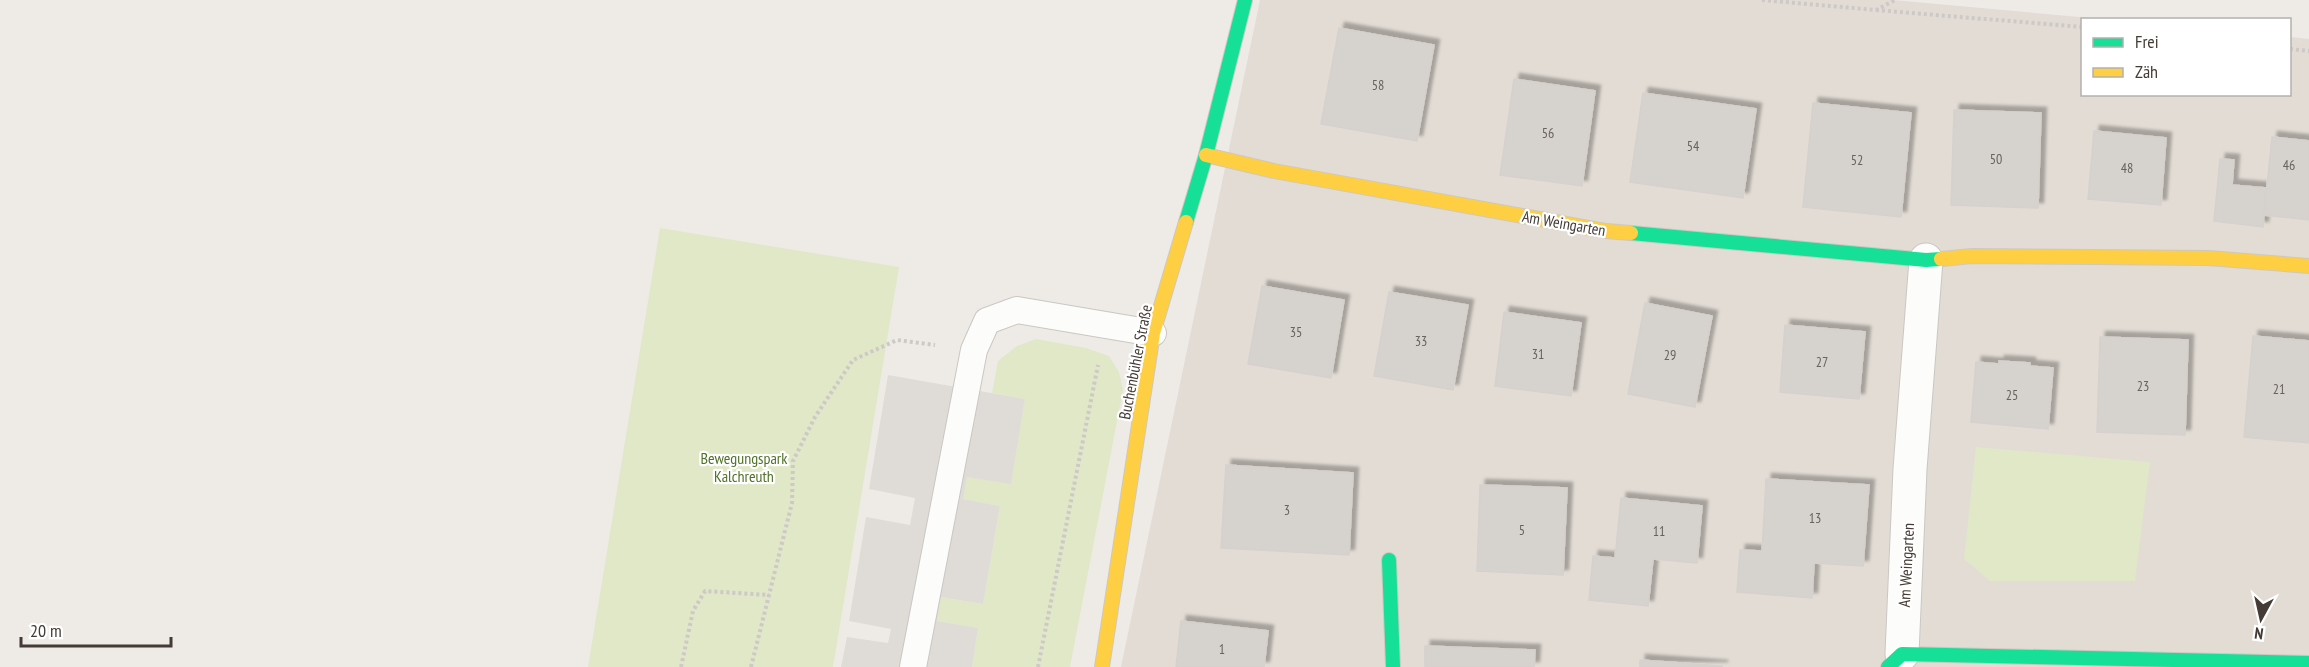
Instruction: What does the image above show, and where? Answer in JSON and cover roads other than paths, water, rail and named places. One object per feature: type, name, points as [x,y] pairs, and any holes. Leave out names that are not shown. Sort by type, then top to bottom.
[{"type":"street","name":"Buchenbühler Straße","points":[[1102,667],[1153,333],[1206,155],[1245,0]]},
{"type":"street","name":"Am Weingarten","points":[[1206,155],[1274,171],[1606,231],[1926,260],[1972,256],[2208,258],[2309,267]]},
{"type":"street","name":"Am Weingarten","points":[[1926,260],[1895,661],[2309,663]]},
{"type":"street","points":[[1389,560],[1393,667]]},
{"type":"lane","points":[[913,667],[974,350],[987,321],[1017,310],[1153,333]]},
{"type":"park label","name":"Bewegungspark Kalchreuth","points":[[744,467]]}]
